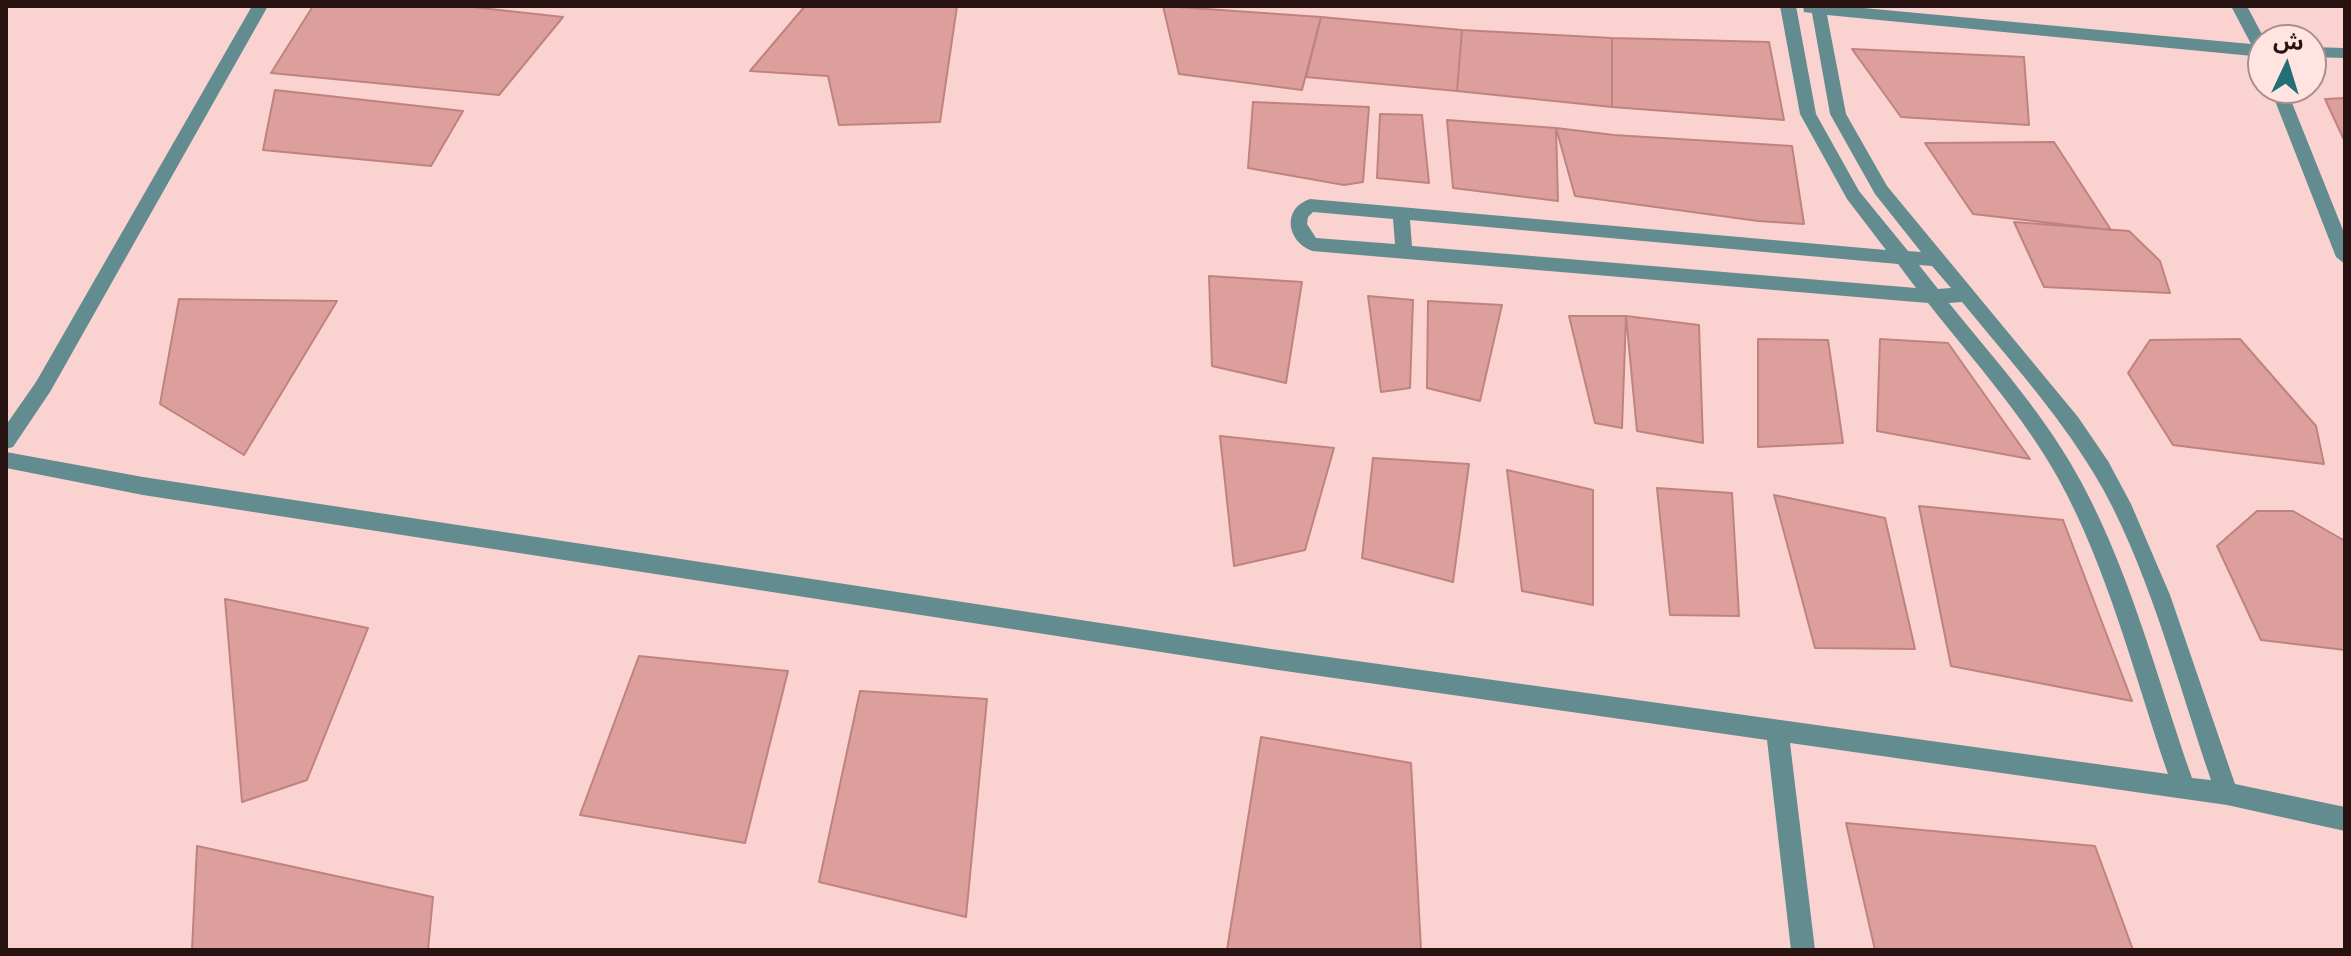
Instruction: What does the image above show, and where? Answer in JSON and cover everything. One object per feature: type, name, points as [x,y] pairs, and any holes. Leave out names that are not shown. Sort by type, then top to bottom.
[{"type":"street","points":[[6,441],[43,387],[260,6]]},
{"type":"street","points":[[1779,6],[1818,7],[1946,23],[2247,49]]},
{"type":"street","points":[[1788,6],[1808,114],[1853,195],[2039,430],[2067,471],[2087,510],[2120,593],[2156,711],[2184,787]]},
{"type":"street","points":[[2239,6],[2249,24]]},
{"type":"street","points":[[1818,7],[1838,114],[1881,190],[2071,423],[2101,467],[2124,510],[2159,595],[2227,794]]},
{"type":"street","points":[[2284,104],[2345,257]]},
{"type":"street","points":[[1937,259],[1310,205],[1301,211],[1297,221],[1300,234],[1312,244],[1933,296],[1966,295]]},
{"type":"street","points":[[1401,212],[1404,252]]},
{"type":"street","points":[[6,460],[143,486],[409,528],[801,585],[1271,659],[2184,787],[2345,819]]},
{"type":"street","points":[[1777,729],[1803,950]]},
{"type":"building","points":[[313,6],[463,6],[563,17],[499,95],[271,73]]},
{"type":"building","points":[[805,6],[957,6],[940,122],[839,125],[828,76],[750,71]]},
{"type":"building","points":[[1163,6],[1321,17],[1302,90],[1179,74]]},
{"type":"building","points":[[1321,17],[1462,30],[1457,91],[1306,77]]},
{"type":"building","points":[[1462,30],[1612,38],[1612,107],[1457,91]]},
{"type":"building","points":[[1612,38],[1769,42],[1784,120],[1612,107]]},
{"type":"building","points":[[1852,49],[2024,57],[2029,125],[1901,117]]},
{"type":"building","points":[[275,90],[463,111],[431,166],[263,150]]},
{"type":"building","points":[[2345,98],[2345,142],[2327,103],[2327,99]]},
{"type":"building","points":[[1253,102],[1369,107],[1363,182],[1344,185],[1248,168]]},
{"type":"building","points":[[1380,114],[1422,115],[1429,183],[1377,178]]},
{"type":"building","points":[[1447,120],[1556,128],[1558,201],[1453,188]]},
{"type":"building","points":[[1556,128],[1614,135],[1792,146],[1804,224],[1758,221],[1575,196]]},
{"type":"building","points":[[2054,142],[2111,230],[1973,214],[1925,143]]},
{"type":"building","points":[[2014,222],[2129,231],[2160,261],[2170,293],[2044,287]]},
{"type":"building","points":[[1209,276],[1302,282],[1286,383],[1212,366]]},
{"type":"building","points":[[1368,296],[1413,300],[1410,388],[1381,392]]},
{"type":"building","points":[[179,299],[337,301],[244,455],[160,404]]},
{"type":"building","points":[[1428,301],[1502,305],[1480,401],[1427,388]]},
{"type":"building","points":[[1569,316],[1626,316],[1622,428],[1595,423]]},
{"type":"building","points":[[1626,316],[1699,325],[1703,443],[1637,431]]},
{"type":"building","points":[[1758,339],[1828,340],[1843,443],[1758,447]]},
{"type":"building","points":[[1880,339],[1948,343],[2030,459],[1877,431]]},
{"type":"building","points":[[2240,339],[2316,426],[2324,464],[2173,445],[2128,373],[2150,340]]},
{"type":"building","points":[[1220,436],[1334,448],[1305,550],[1234,566]]},
{"type":"building","points":[[1373,458],[1469,464],[1453,582],[1362,558]]},
{"type":"building","points":[[1507,470],[1593,490],[1593,605],[1522,591]]},
{"type":"building","points":[[1657,488],[1732,493],[1739,616],[1670,615]]},
{"type":"building","points":[[1774,495],[1885,518],[1915,649],[1815,648]]},
{"type":"building","points":[[1919,506],[2063,520],[2132,701],[1951,666]]},
{"type":"building","points":[[2257,511],[2293,511],[2345,541],[2345,650],[2261,640],[2217,546]]},
{"type":"building","points":[[225,599],[368,628],[307,780],[242,802]]},
{"type":"building","points":[[639,656],[788,671],[745,843],[580,815]]},
{"type":"building","points":[[860,691],[987,699],[966,917],[819,882]]},
{"type":"building","points":[[1261,737],[1411,763],[1421,950],[1227,950]]},
{"type":"building","points":[[1846,823],[2095,846],[2133,950],[1875,950]]},
{"type":"building","points":[[197,846],[433,897],[428,950],[192,950]]}]
